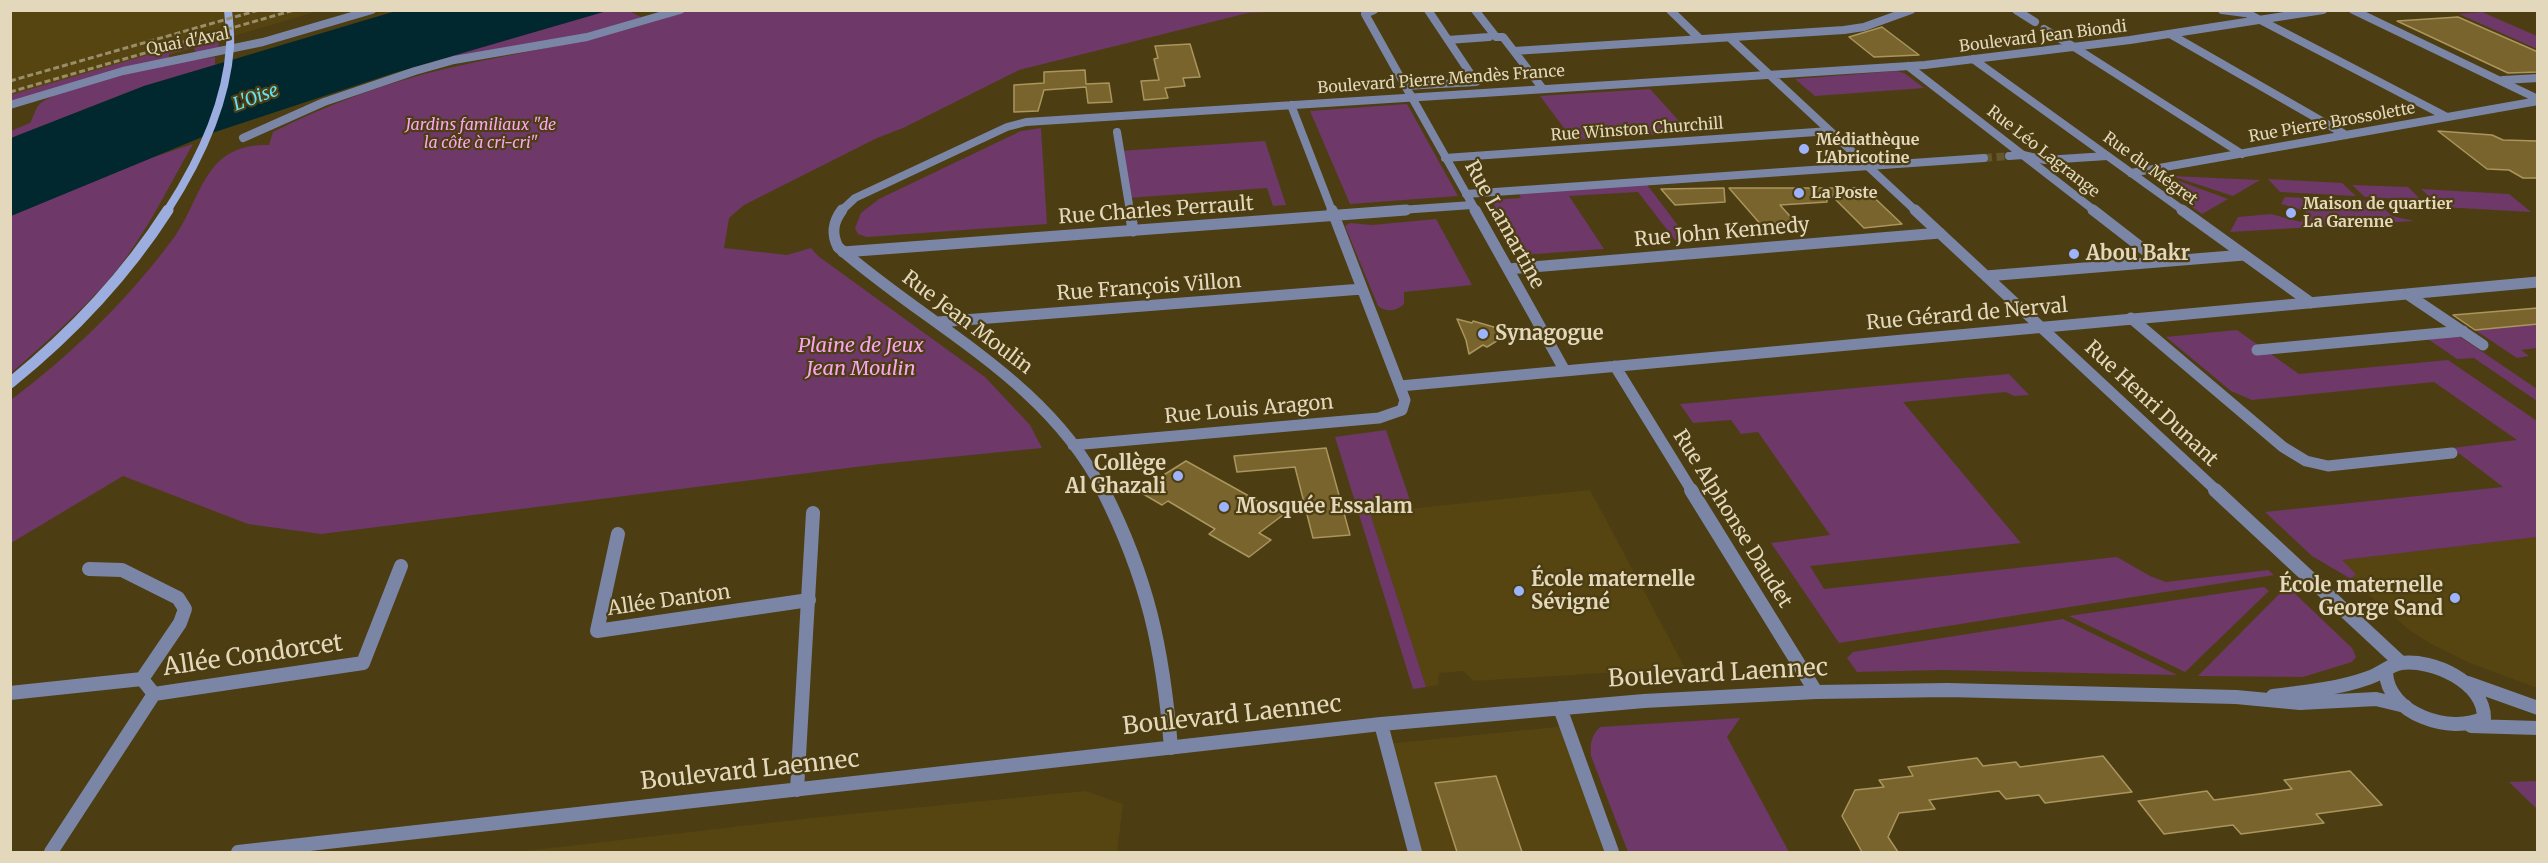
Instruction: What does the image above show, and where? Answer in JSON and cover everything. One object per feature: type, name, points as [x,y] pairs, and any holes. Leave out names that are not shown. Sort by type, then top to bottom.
[{"type":"main road","points":[[10,383],[60,341],[107,292],[144,245],[179,189],[203,146],[222,93],[230,41],[228,10]]},
{"type":"street","name":"Quai d'Aval","points":[[10,105],[123,71],[254,44],[372,10]]},
{"type":"street","points":[[243,138],[332,99],[444,63],[587,37],[680,10]]},
{"type":"street","name":"Rue Lamartine","points":[[1374,10],[1365,14],[1565,371]]},
{"type":"street","points":[[1408,92],[1476,82],[1428,10]]},
{"type":"street","points":[[1475,10],[1496,37],[1503,37],[1543,89]]},
{"type":"street","points":[[1670,10],[1700,39]]},
{"type":"street","points":[[1514,51],[1827,32],[1864,27],[1911,10]]},
{"type":"street","points":[[2016,10],[2035,22]]},
{"type":"street","points":[[2222,10],[2243,12],[2260,20],[2446,117]]},
{"type":"street","name":"Boulevard Jean Biondi","points":[[1873,68],[2074,47],[2323,10]]},
{"type":"street","points":[[2353,10],[2538,100]]},
{"type":"street","points":[[2044,28],[2242,154]]},
{"type":"street","points":[[2170,34],[2346,135]]},
{"type":"street","points":[[1448,40],[1489,37]]},
{"type":"street","name":"Rue Henri Dunant","points":[[1730,38],[2401,663]]},
{"type":"street","name":"Rue du Mégret","points":[[1972,59],[2311,303]]},
{"type":"street","name":"Rue Léo Lagrange","points":[[1908,66],[2160,262]]},
{"type":"street","name":"Boulevard Pierre Mendès France","points":[[843,252],[833,240],[832,229],[848,202],[869,190],[1012,125],[1031,121],[1291,105],[1408,92],[1543,89],[1873,68]]},
{"type":"street","points":[[2500,80],[2538,78]]},
{"type":"street","name":"Rue Pierre Brossolette","points":[[2131,173],[2538,100]]},
{"type":"street","points":[[1291,105],[1400,386]]},
{"type":"street","name":"Rue Winston Churchill","points":[[1446,158],[1830,131]]},
{"type":"street","points":[[1117,132],[1133,231]]},
{"type":"street","points":[[2009,156],[2023,155],[2045,160],[2107,156]]},
{"type":"street","points":[[1466,194],[1984,158]]},
{"type":"street","name":"Rue Charles Perrault","points":[[843,252],[1472,204]]},
{"type":"street","name":"Rue John Kennedy","points":[[1508,269],[1940,233]]},
{"type":"street","name":"Rue Jean Moulin","points":[[843,252],[1016,381],[1050,416],[1073,445],[1117,515],[1144,580],[1159,637],[1167,681],[1171,748]]},
{"type":"street","points":[[1986,276],[2244,255]]},
{"type":"street","name":"Rue Gérard de Nerval","points":[[1400,386],[2538,282]]},
{"type":"street","name":"Rue François Villon","points":[[938,322],[1362,289]]},
{"type":"street","points":[[2407,294],[2483,345]]},
{"type":"street","points":[[2131,318],[2283,447],[2306,461],[2317,465],[2337,466],[2452,453]]},
{"type":"street","points":[[2256,350],[2463,331]]},
{"type":"street","name":"Rue Alphonse Daudet","points":[[1616,366],[1816,692]]},
{"type":"street","name":"Rue Louis Aragon","points":[[1073,445],[1390,416],[1402,410],[1405,404],[1400,386]]},
{"type":"street","points":[[796,790],[813,513]]},
{"type":"street","name":"Allée Danton","points":[[618,534],[597,631],[809,600]]},
{"type":"street","name":"Allée Condorcet","points":[[154,694],[363,663],[401,566]]},
{"type":"street","points":[[10,693],[142,679],[180,623],[185,609],[183,603],[122,570],[89,569]]},
{"type":"street","points":[[2401,663],[2429,666],[2538,708]]},
{"type":"street","name":"Boulevard Laennec","points":[[2236,697],[2314,691],[2355,682],[2386,672],[2392,666],[2401,663]]},
{"type":"street","points":[[2386,672],[2384,679],[2387,687],[2405,705],[2418,714],[2439,723],[2538,728]]},
{"type":"street","points":[[51,852],[154,694],[142,679]]},
{"type":"street","points":[[2459,679],[2479,697],[2485,711],[2481,721],[2467,726]]},
{"type":"street","name":"Boulevard Laennec","points":[[238,852],[1381,724],[1560,708],[1816,692],[1996,690],[2236,697],[2317,704],[2376,699],[2405,705]]},
{"type":"street","points":[[1560,708],[1611,852]]},
{"type":"street","points":[[1381,724],[1415,852]]},
{"type":"shaded area","points":[[10,11],[318,11],[11,102]]},
{"type":"shaded area","name":"École maternelle Sévigné","points":[[1590,490],[1685,668],[1474,681],[1463,671],[1439,673],[1438,685],[1426,687],[1370,513]]},
{"type":"shaded area","name":"École maternelle George Sand","points":[[2537,537],[2537,688],[2470,663],[2431,644],[2408,629],[2351,579],[2356,574],[2341,560]]},
{"type":"shaded area","points":[[1567,726],[1612,852],[1415,852],[1386,744]]},
{"type":"shaded area","points":[[1085,791],[1123,804],[1117,852],[516,852],[821,817]]},
{"type":"green space","points":[[600,11],[629,11],[641,17],[629,26],[444,63],[421,62]]},
{"type":"green space","points":[[685,11],[1292,11],[1248,13],[1019,70],[744,205],[729,218],[724,248],[787,255],[811,248],[818,256],[985,377],[1030,425],[1042,448],[880,464],[321,534],[248,524],[123,476],[11,543],[11,400],[78,344],[139,282],[175,236],[207,176],[225,157],[238,149],[269,145],[273,132],[315,112],[381,87],[449,68],[598,37]]},
{"type":"green space","points":[[2482,12],[2537,36],[2537,49],[2459,14]]},
{"type":"green space","points":[[220,34],[218,50],[197,54],[193,47],[169,54],[169,60],[11,101],[11,95]]},
{"type":"green space","points":[[215,57],[215,65],[144,86],[11,138],[11,131],[30,123],[38,106],[50,97],[70,89],[122,74]]},
{"type":"green space","points":[[1896,71],[1904,73],[1924,88],[1815,96],[1795,79]]},
{"type":"green space","points":[[1650,89],[1689,132],[1573,140],[1540,96]]},
{"type":"green space","points":[[1407,104],[1458,196],[1350,204],[1310,111]]},
{"type":"green space","points":[[1041,128],[1047,224],[867,237],[858,234],[855,228],[861,213],[879,199],[1021,131]]},
{"type":"green space","points":[[1265,141],[1286,205],[1273,206],[1267,188],[1127,198],[1120,151]]},
{"type":"green space","points":[[193,144],[152,217],[118,268],[71,319],[11,373],[10,216],[151,158]]},
{"type":"green space","points":[[2172,176],[2260,180],[2233,196]]},
{"type":"green space","points":[[2268,179],[2342,183],[2356,196],[2280,192]]},
{"type":"green space","points":[[2179,181],[2228,199],[2202,214],[2158,183]]},
{"type":"green space","points":[[1645,182],[1689,240],[1675,240],[1638,192],[1569,196],[1604,249],[1522,255],[1491,200],[1521,198],[1517,191]]},
{"type":"green space","points":[[2352,185],[2408,187],[2421,200],[2365,197]]},
{"type":"green space","points":[[2421,189],[2509,194],[2531,212],[2441,207]]},
{"type":"green space","points":[[2285,197],[2376,201],[2392,216],[2414,221],[2230,232],[2238,217],[2271,214],[2301,222],[2306,211],[2281,204]]},
{"type":"green space","points":[[1436,219],[1472,285],[1404,292],[1404,304],[1395,310],[1381,308],[1378,306],[1345,226],[1350,223],[1372,225]]},
{"type":"green space","points":[[2537,324],[2537,348],[2521,350],[2529,356],[2517,358],[2475,330]]},
{"type":"green space","points":[[2237,330],[2299,374],[2448,360],[2537,421],[2537,537],[2342,560],[2356,574],[2351,579],[2312,556],[2265,512],[2503,487],[2452,448],[2517,440],[2434,382],[2252,400],[2231,391],[2166,337]]},
{"type":"green space","points":[[2459,336],[2537,389],[2537,401],[2474,358],[2457,359],[2428,339]]},
{"type":"green space","points":[[2009,374],[2029,395],[2014,396],[2006,392],[1903,402],[2021,543],[1810,566],[1824,589],[2117,557],[2150,576],[2166,582],[2268,570],[2274,575],[1839,643],[1771,543],[1830,535],[1758,432],[1741,434],[1731,420],[1693,423],[1680,404]]},
{"type":"green space","points":[[1386,430],[1413,509],[1370,513],[1426,687],[1413,689],[1335,437]]},
{"type":"green space","points":[[2287,586],[2352,648],[2356,657],[2352,662],[2303,677],[2198,676]]},
{"type":"green space","points":[[2264,587],[2269,591],[2185,672],[2069,616]]},
{"type":"green space","points":[[2063,619],[2177,675],[1942,670],[1857,672],[1847,658],[1853,652]]},
{"type":"green space","points":[[1740,718],[1727,737],[1789,852],[1628,852],[1591,756],[1592,740],[1597,730],[1600,727]]},
{"type":"green space","points":[[2537,781],[2537,809],[2509,782]]},
{"type":"water","name":"L'Oise","points":[[396,11],[607,11],[394,73],[212,133],[11,216],[11,138],[144,86]]},
{"type":"building","points":[[2458,17],[2538,52],[2538,72],[2508,73],[2397,21]]},
{"type":"building","points":[[1882,27],[1919,55],[1874,57],[1849,37]]},
{"type":"building","points":[[1190,44],[1200,77],[1183,78],[1185,86],[1165,88],[1168,98],[1144,100],[1141,81],[1159,80],[1154,59],[1158,58],[1155,46]]},
{"type":"building","points":[[1085,70],[1086,84],[1109,83],[1112,102],[1088,103],[1086,87],[1044,90],[1038,111],[1014,112],[1014,85],[1044,83],[1044,72]]},
{"type":"building","points":[[2438,131],[2492,135],[2503,140],[2538,141],[2538,178],[2523,178],[2509,170],[2487,169]]},
{"type":"building","points":[[1724,188],[1725,202],[1675,205],[1661,189]]},
{"type":"building","points":[[1729,188],[1864,188],[1902,224],[1864,228],[1827,191],[1827,202],[1780,205],[1797,224],[1763,227]]},
{"type":"building","points":[[2538,308],[2538,324],[2475,330],[2453,315]]},
{"type":"building","name":"Synagogue","points":[[1457,319],[1472,323],[1473,321],[1511,332],[1487,347],[1483,345],[1469,354]]},
{"type":"building","name":"Mosquée Essalam","points":[[1326,448],[1350,535],[1313,538],[1295,467],[1237,472],[1234,456]]},
{"type":"building","name":"Mosquée Essalam","points":[[1186,461],[1283,515],[1259,533],[1271,540],[1249,557],[1209,534],[1215,529],[1168,501],[1162,505],[1138,491]]},
{"type":"building","points":[[2103,756],[2132,792],[2045,803],[2039,795],[2006,799],[1999,791],[1929,800],[1935,809],[1899,813],[1888,837],[1898,852],[1862,852],[1842,816],[1855,790],[1884,787],[1879,780],[1913,776],[1908,767],[1977,758],[1983,766],[2016,762],[2020,767]]},
{"type":"building","points":[[2350,771],[2382,805],[2316,814],[2324,823],[2241,834],[2233,825],[2164,834],[2138,801],[2207,791],[2214,800],[2259,794],[2292,789],[2284,780]]},
{"type":"building","points":[[1496,776],[1522,852],[1457,852],[1435,783]]},
{"type":"tunnel","points":[[1984,158],[2009,156]]},
{"type":"railway","points":[[10,81],[259,10]]},
{"type":"railway","points":[[10,92],[294,10]]},
{"type":"place","name":"Médiathèque L'Abricotine","points":[[1804,149]]},
{"type":"place","name":"La Poste","points":[[1799,193]]},
{"type":"place","name":"Maison de quartier La Garenne","points":[[2291,213]]},
{"type":"place","name":"Abou Bakr","points":[[2074,254]]},
{"type":"place","name":"Synagogue","points":[[1483,334]]},
{"type":"place","name":"Collège Al Ghazali","points":[[1178,476]]},
{"type":"place","name":"Mosquée Essalam","points":[[1224,507]]},
{"type":"place","name":"École maternelle Sévigné","points":[[1519,591]]},
{"type":"place","name":"École maternelle George Sand","points":[[2455,598]]},
{"type":"park label","name":"Jardins familiaux \"de la côte à cri-cri\"","points":[[481,134]]},
{"type":"park label","name":"Plaine de Jeux Jean Moulin","points":[[861,358]]}]
